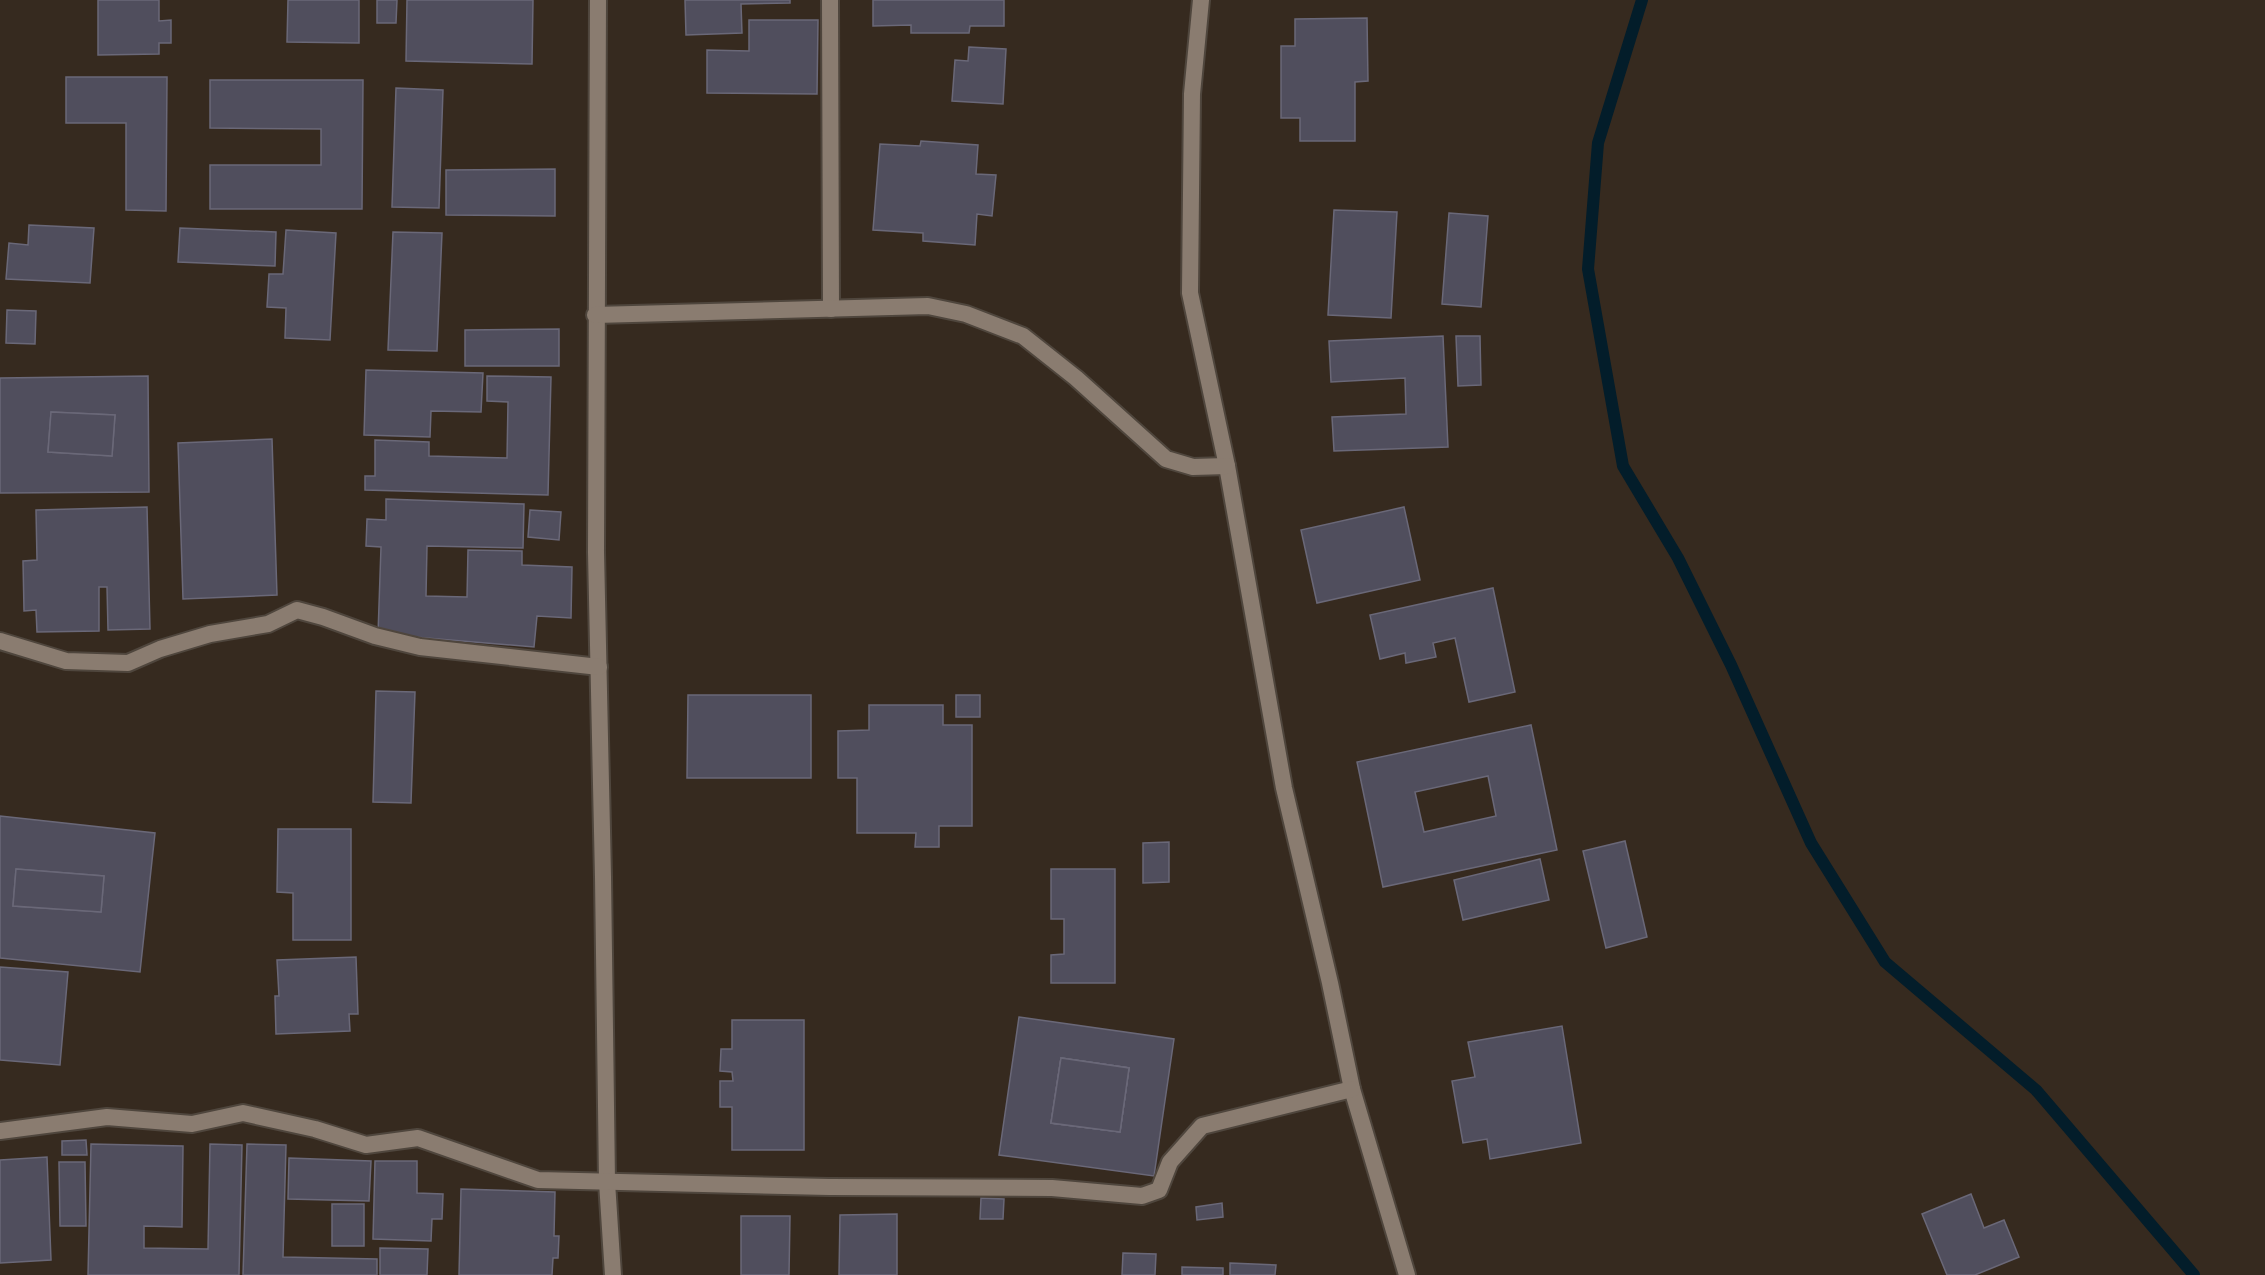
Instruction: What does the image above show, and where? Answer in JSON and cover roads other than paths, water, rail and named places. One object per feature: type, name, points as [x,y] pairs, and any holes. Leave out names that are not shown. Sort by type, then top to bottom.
[{"type":"street","points":[[598,0],[595,315],[599,667],[607,1182],[613,1275]]},
{"type":"street","points":[[830,0],[831,309]]},
{"type":"street","points":[[1201,0],[1192,94],[1190,292],[1227,466],[1284,788],[1330,983],[1352,1089],[1407,1275]]},
{"type":"street","points":[[595,315],[928,306],[966,314],[1023,336],[1076,378],[1166,459],[1193,467],[1227,466]]},
{"type":"street","points":[[0,641],[66,661],[128,663],[160,649],[210,634],[268,624],[297,610],[375,636],[420,647],[599,667]]},
{"type":"street","points":[[0,1131],[108,1117],[192,1124],[243,1113],[315,1129],[366,1145],[418,1138],[538,1180],[829,1188],[1052,1188],[1142,1196],[1159,1190],[1170,1162],[1202,1126],[1352,1089]]},
{"type":"waterway","points":[[1642,0],[1598,143],[1588,269],[1623,466],[1678,558],[1731,665],[1811,843],[1885,962],[2036,1090],[2194,1275]]}]
